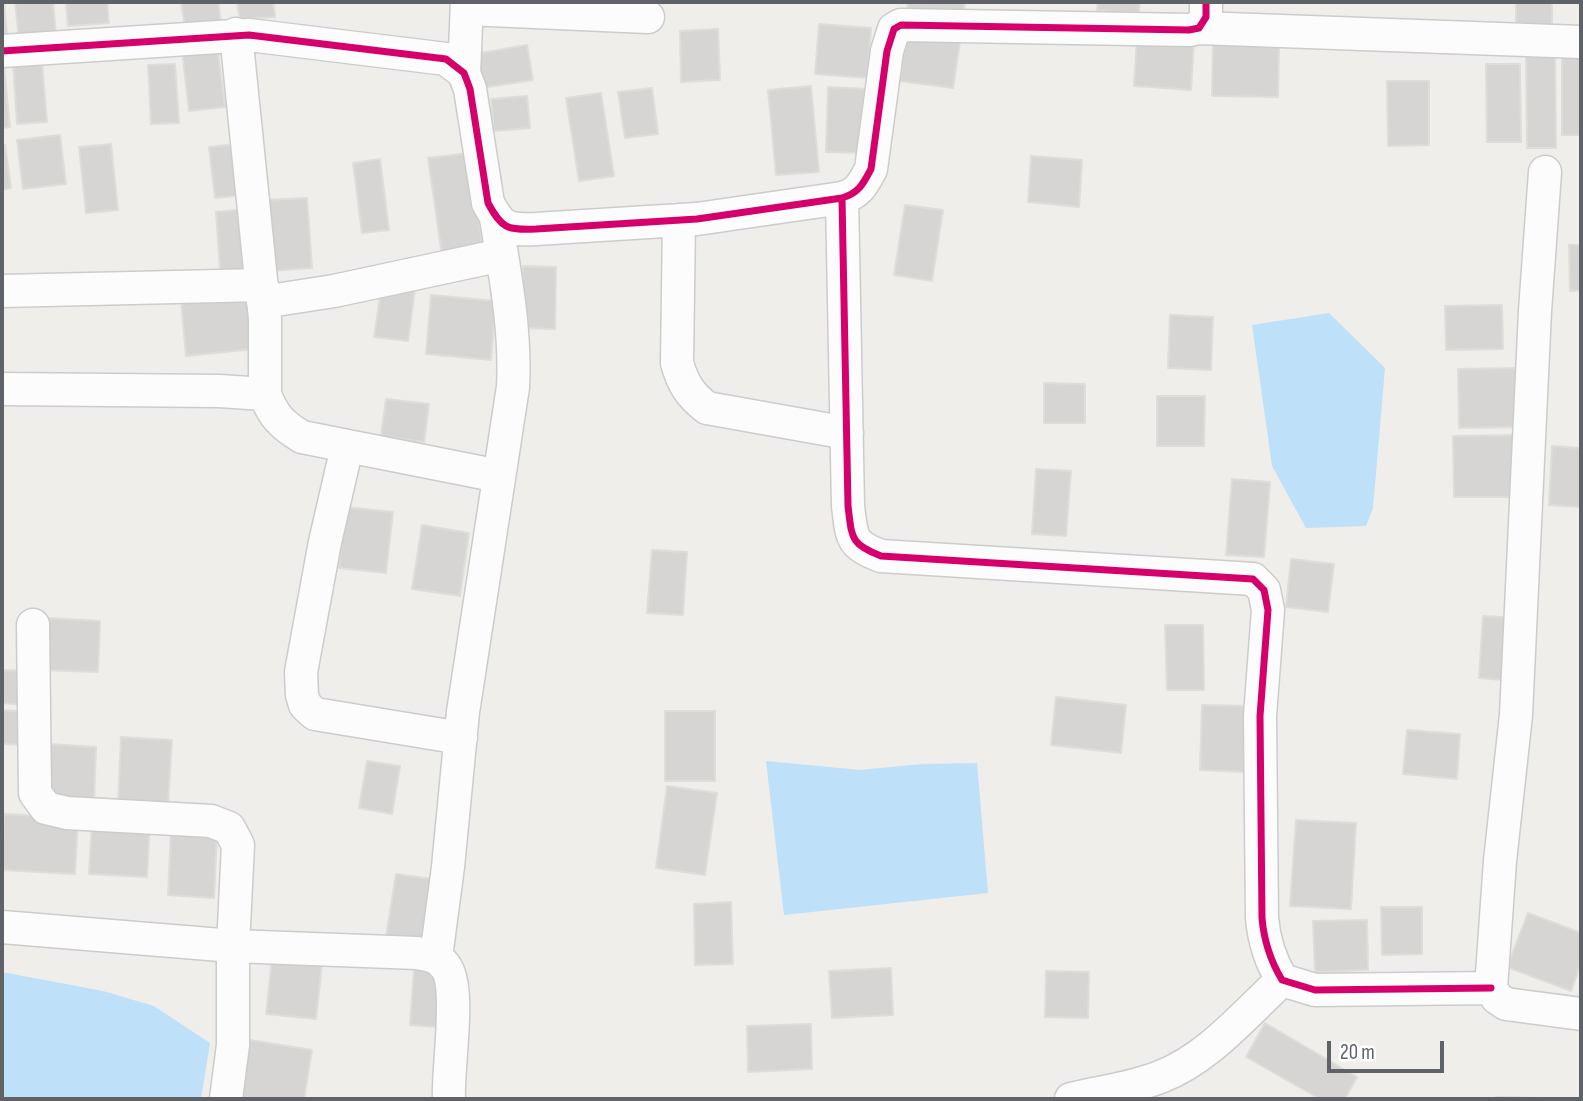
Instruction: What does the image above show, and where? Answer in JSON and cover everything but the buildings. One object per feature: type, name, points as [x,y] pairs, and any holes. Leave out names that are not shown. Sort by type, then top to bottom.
[{"type":"street","points":[[648,17],[467,5],[464,73],[470,89],[488,203],[503,226],[514,229],[679,220],[750,212],[853,194],[862,186],[871,169],[891,36],[893,2]]},
{"type":"street","points":[[891,36],[894,29],[901,25],[1189,30],[1203,15],[1581,42]]},
{"type":"street","points":[[2,51],[236,34],[432,56],[446,59],[464,73]]},
{"type":"street","points":[[236,34],[262,294],[265,394],[271,412],[302,437],[499,476]]},
{"type":"street","points":[[1545,172],[1535,311],[1516,715],[1500,861],[1491,988],[1497,998],[1506,1004],[1581,1014]]},
{"type":"street","points":[[842,198],[848,506],[852,534],[860,548],[881,556],[1254,579],[1264,590],[1268,610],[1260,716],[1262,918],[1264,941],[1272,964],[1282,980],[1315,990],[1491,988]]},
{"type":"street","points":[[436,957],[470,667],[514,366],[511,312],[496,218]]},
{"type":"street","points":[[679,220],[677,363],[683,382],[692,396],[707,408],[847,433]]},
{"type":"street","points":[[2,291],[262,294],[334,290],[502,255]]},
{"type":"street","points":[[2,389],[219,391],[265,394]]},
{"type":"street","points":[[347,447],[325,542],[301,672],[305,705],[315,714],[461,738]]},
{"type":"street","points":[[33,625],[35,793],[46,808],[67,813],[211,821],[229,828],[239,845],[233,946],[233,1045],[226,1099]]},
{"type":"street","points":[[2,927],[233,946],[416,953],[436,957],[447,967],[454,990],[449,1099]]},
{"type":"street","points":[[1071,1099],[1123,1093],[1159,1078],[1199,1056],[1282,980]]},
{"type":"water","points":[[1329,313],[1385,368],[1373,508],[1366,526],[1306,528],[1272,466],[1252,325]]},
{"type":"water","points":[[766,761],[860,770],[922,764],[977,763],[988,893],[784,915]]},
{"type":"water","points":[[2,972],[103,991],[154,1006],[210,1043],[201,1099],[2,1099]]},
{"type":"cycle path","points":[[2,51],[249,35],[446,59],[464,73],[470,89],[488,203],[497,218],[506,226],[536,229],[697,219],[842,198],[857,191],[871,169],[887,51],[894,29],[901,25],[1189,30],[1199,28],[1206,17],[1206,2]]},
{"type":"cycle path","points":[[842,198],[848,506],[852,533],[858,543],[881,556],[1253,579],[1264,590],[1268,610],[1260,716],[1262,918],[1268,950],[1282,980],[1315,990],[1491,988]]}]
